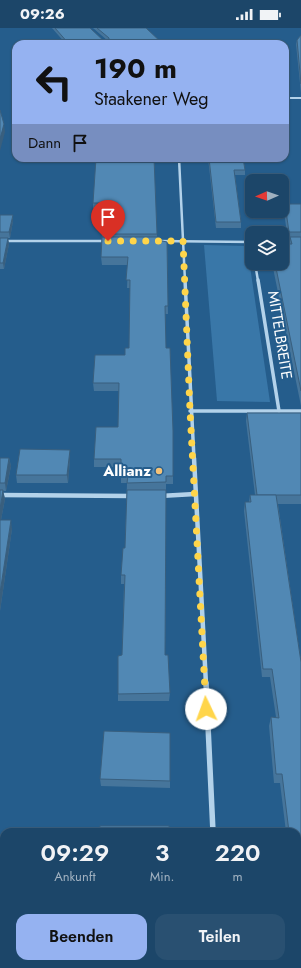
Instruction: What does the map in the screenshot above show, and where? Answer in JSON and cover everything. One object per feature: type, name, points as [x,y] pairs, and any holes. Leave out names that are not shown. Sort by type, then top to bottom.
[{"type":"street","points":[[289,98],[301,98]]},
{"type":"street","points":[[179,162],[190,411],[213,828]]},
{"type":"street","points":[[0,241],[108,241]]},
{"type":"street","points":[[154,241],[245,242]]},
{"type":"street","points":[[289,242],[301,243]]},
{"type":"street","name":"MITTELBREITE","points":[[256,270],[279,411]]},
{"type":"street","points":[[190,411],[301,411]]},
{"type":"street","points":[[155,496],[195,494]]},
{"type":"street","points":[[0,495],[139,496]]},
{"type":"shaded area","points":[[204,245],[245,246],[245,270],[251,270],[270,402],[217,401]]},
{"type":"building","points":[[55,28],[90,28],[103,40],[66,40]]},
{"type":"building","points":[[97,28],[146,28],[159,40],[109,40],[109,38]]},
{"type":"building","points":[[301,35],[301,84],[297,40]]},
{"type":"building","points":[[0,110],[4,124],[0,139]]},
{"type":"building","points":[[96,162],[154,162],[157,234],[102,234],[103,203],[93,203]]},
{"type":"building","points":[[209,162],[244,162],[245,170],[234,170],[241,222],[216,222]]},
{"type":"building","points":[[289,204],[301,204],[301,232],[289,232],[287,218],[289,218]]},
{"type":"building","points":[[0,215],[13,215],[9,232],[0,232]]},
{"type":"building","points":[[102,237],[158,237],[158,240],[167,242],[168,306],[165,306],[166,348],[170,348],[173,476],[166,476],[166,482],[127,483],[128,475],[121,475],[121,459],[94,459],[96,427],[118,427],[119,383],[93,383],[95,355],[125,355],[125,348],[129,348],[130,280],[126,280],[128,257],[101,257]]},
{"type":"building","points":[[290,237],[301,237],[301,391],[276,270],[289,270],[289,244],[292,244]]},
{"type":"building","points":[[0,238],[8,238],[3,263],[0,263]]},
{"type":"building","points":[[247,413],[301,413],[301,495],[257,495]]},
{"type":"building","points":[[20,449],[70,450],[67,475],[16,475]]},
{"type":"building","points":[[0,458],[9,458],[5,483],[0,483]]},
{"type":"building","points":[[0,490],[3,490],[0,509]]},
{"type":"building","points":[[127,490],[166,490],[165,655],[168,655],[170,693],[118,694],[118,656],[122,655],[125,575],[121,575],[123,548],[125,548]]},
{"type":"building","points":[[250,495],[276,495],[301,662],[301,828],[289,828],[282,774],[276,774],[271,717],[279,718],[272,669],[263,669],[245,502],[251,502]]},
{"type":"building","points":[[0,520],[11,520],[0,593]]},
{"type":"building","points":[[104,731],[170,733],[170,781],[100,779]]},
{"type":"building","points":[[100,826],[169,826],[169,828],[100,828]]},
{"type":"place","name":"Allianz","points":[[159,471]]},
{"type":"route","points":[[108,241],[183,241],[190,411],[206,709]]}]
